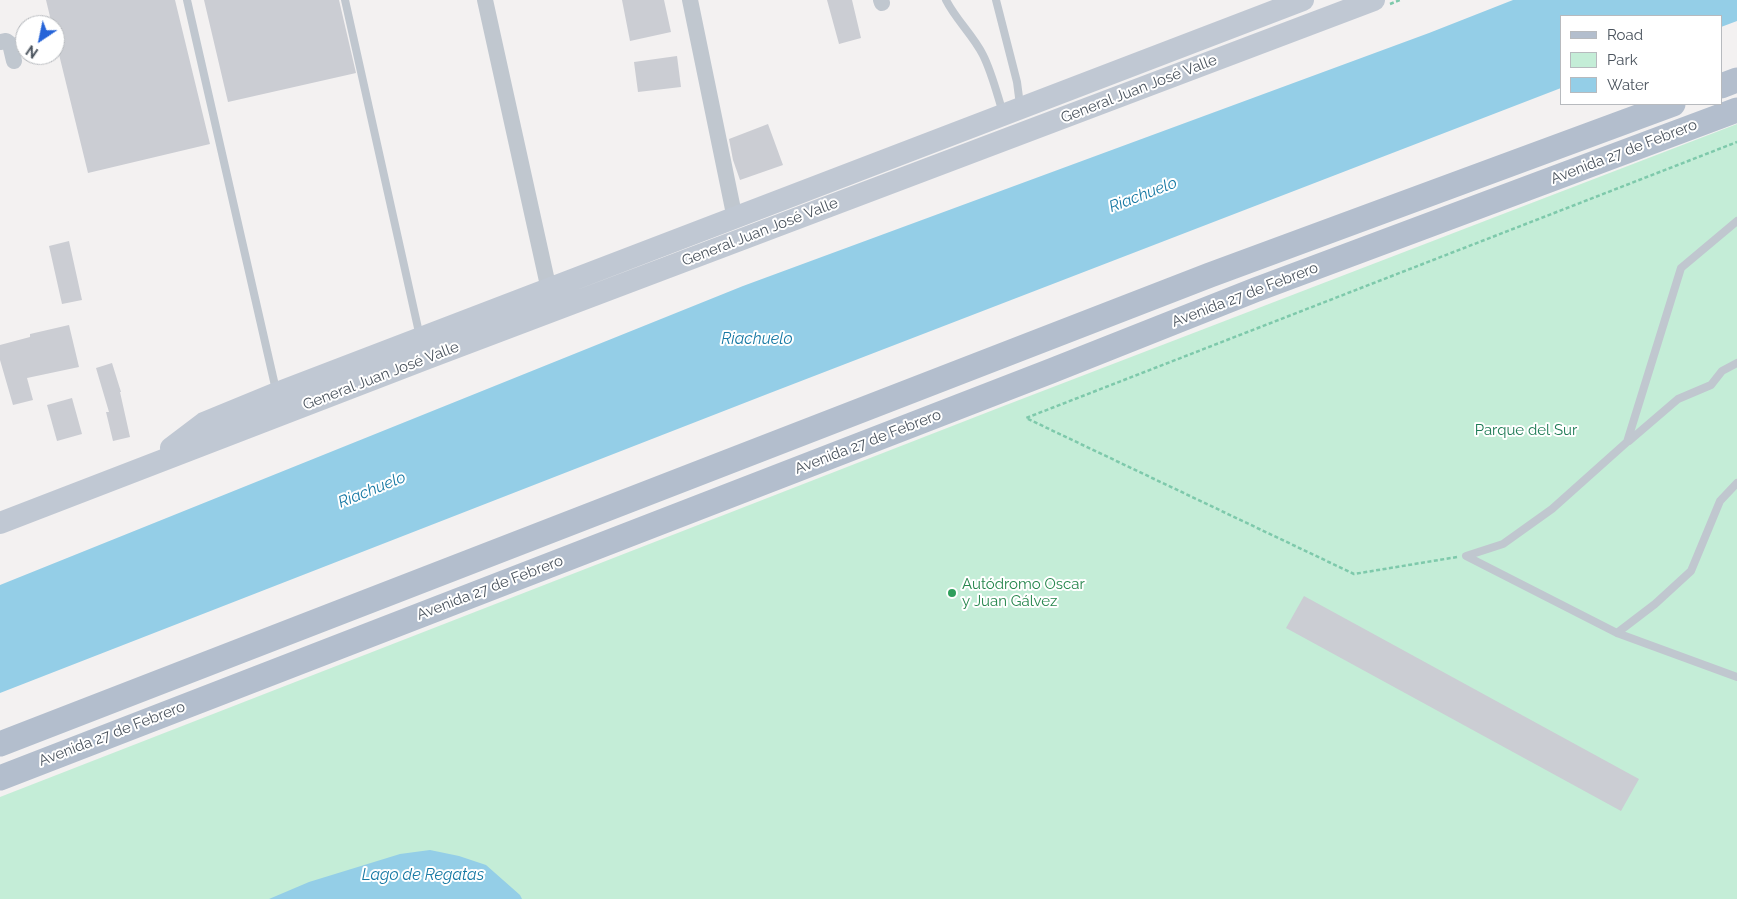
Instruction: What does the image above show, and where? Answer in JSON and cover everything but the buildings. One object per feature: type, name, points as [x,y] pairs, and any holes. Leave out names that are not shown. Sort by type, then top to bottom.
[{"type":"main road","name":"General Juan José Valle","points":[[424,348],[549,290],[1303,0]]},
{"type":"main road","name":"General Juan José Valle","points":[[0,523],[147,466],[204,423],[281,403],[424,348],[1374,0]]},
{"type":"main road","points":[[1722,86],[1737,80]]},
{"type":"main road","name":"Avenida 27 de Febrero","points":[[0,744],[1228,268],[1670,105]]},
{"type":"main road","name":"Avenida 27 de Febrero","points":[[0,778],[1042,375],[1254,290],[1737,110]]},
{"type":"street","points":[[485,0],[549,290]]},
{"type":"street","points":[[690,0],[734,219]]},
{"type":"street","points":[[0,42],[6,41],[10,44],[14,61]]},
{"type":"lane","points":[[187,0],[281,403]]},
{"type":"lane","points":[[346,0],[424,348]]},
{"type":"lane","points":[[946,0],[983,55],[1012,112]]},
{"type":"lane","points":[[996,0],[1017,82],[1012,112]]},
{"type":"lane","points":[[1627,442],[1681,268],[1737,221]]},
{"type":"lane","points":[[1466,556],[1503,544],[1552,509],[1678,399],[1710,385],[1722,371],[1737,363]]},
{"type":"lane","points":[[1617,633],[1655,604],[1691,571],[1720,502],[1737,483]]},
{"type":"lane","points":[[1466,556],[1617,633],[1737,677]]},
{"type":"path","points":[[1466,556],[1354,574],[1026,418],[1737,142]]},
{"type":"green space","name":"Autódromo Oscar y Juan Gálvez","points":[[1737,124],[1737,899],[0,899],[0,797],[1001,407]]},
{"type":"water","name":"Riachuelo","points":[[1513,0],[1737,0],[1737,21],[1722,27],[1722,15],[1560,15],[1560,88],[0,693],[0,585],[743,286],[1429,33]]},
{"type":"water","name":"Lago de Regatas","points":[[430,850],[459,856],[486,865],[520,895],[522,899],[269,899],[309,882],[400,854]]},
{"type":"place","name":"Autódromo Oscar y Juan Gálvez","points":[[952,593]]},
{"type":"park label","name":"Parque del Sur","points":[[1526,430]]}]
